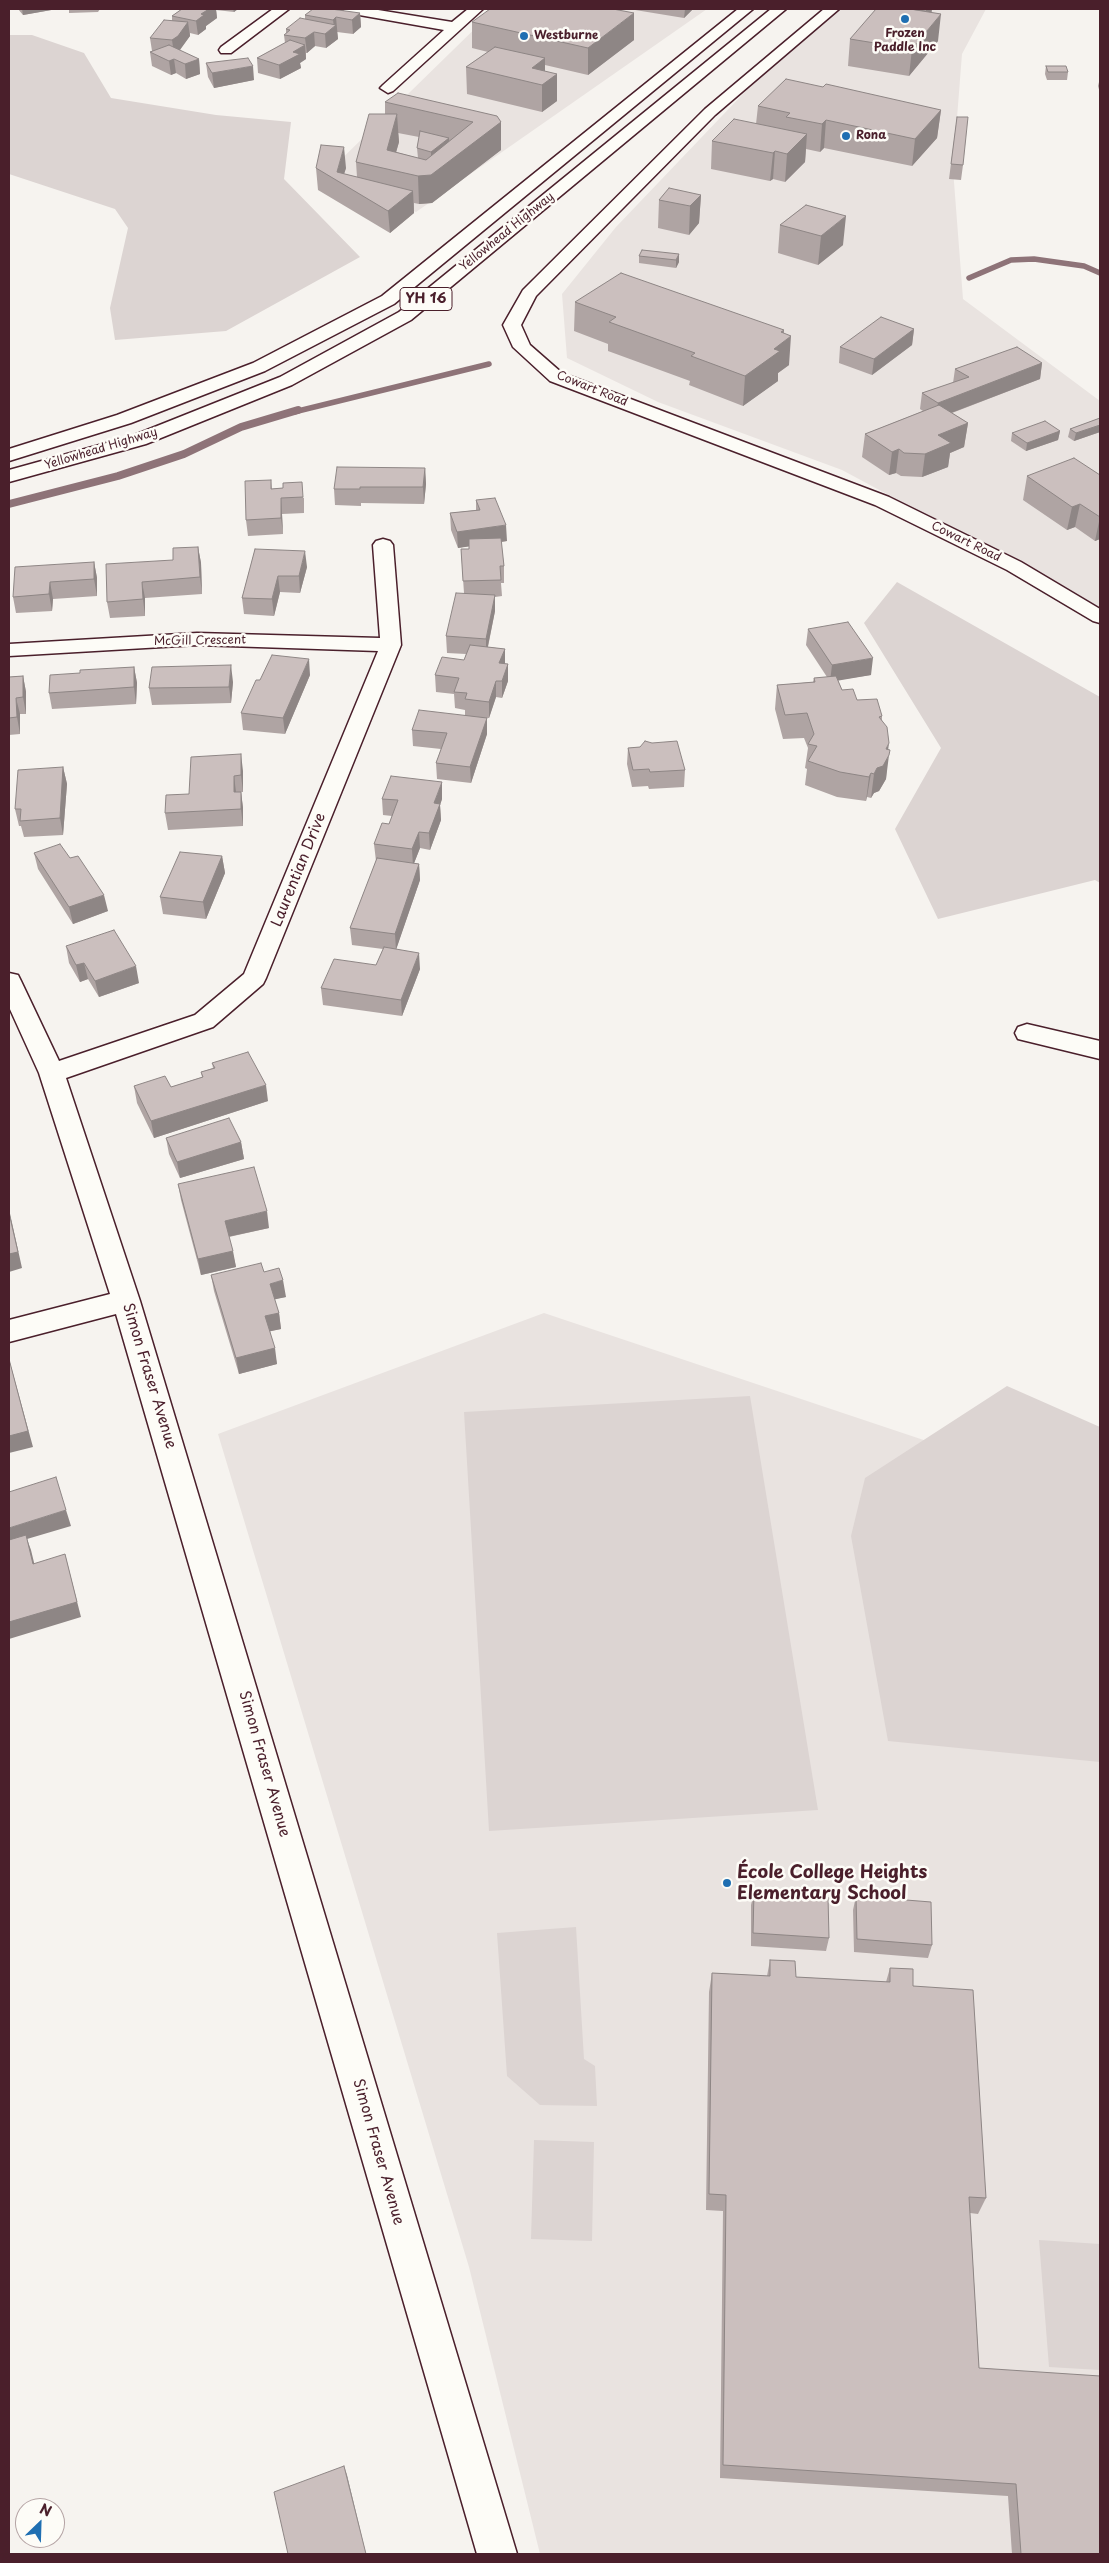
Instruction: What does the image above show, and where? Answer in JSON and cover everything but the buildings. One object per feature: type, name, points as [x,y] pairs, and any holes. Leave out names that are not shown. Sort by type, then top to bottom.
[{"type":"main road","points":[[226,50],[282,9]]},
{"type":"main road","points":[[348,9],[454,27]]},
{"type":"main road","points":[[388,88],[476,9]]},
{"type":"main road","name":"Yellowhead Highway","points":[[9,455],[124,420],[259,367],[388,300],[746,9]]},
{"type":"main road","name":"Yellowhead Highway","points":[[9,476],[140,440],[286,381],[405,316],[779,9]]},
{"type":"main road","name":"Cowart Road","points":[[832,9],[710,112],[529,294],[512,325],[522,347],[556,377],[882,501],[1014,566],[1100,618]]},
{"type":"main road","name":"Laurentian Drive","points":[[52,1073],[204,1021],[254,978],[391,645],[383,545]]},
{"type":"main road","name":"McGill Crescent","points":[[9,650],[197,639],[391,645]]},
{"type":"main road","name":"Simon Fraser Avenue","points":[[9,981],[52,1073],[126,1301],[497,2554]]},
{"type":"main road","points":[[1027,1033],[1100,1050]]},
{"type":"main road","points":[[9,1331],[126,1301]]},
{"type":"shaded area","points":[[495,9],[707,9],[416,212],[323,177]]},
{"type":"shaded area","points":[[824,9],[986,9],[962,54],[953,169],[963,299],[1100,401],[1100,608],[842,470],[658,402],[567,358],[562,294],[616,227]]},
{"type":"shaded area","points":[[9,35],[32,35],[84,53],[111,98],[216,115],[291,122],[284,179],[360,257],[226,331],[115,340],[110,308],[128,228],[115,209],[9,174]]},
{"type":"shaded area","points":[[897,582],[1100,697],[1100,883],[1095,880],[938,919],[895,829],[941,748],[864,623]]},
{"type":"shaded area","name":"École College Heights Elementary School","points":[[544,1313],[1100,1499],[1100,2554],[540,2554],[469,2267],[218,1434]]},
{"type":"shaded area","points":[[1007,1386],[1100,1427],[1100,1762],[888,1741],[851,1536],[865,1478]]},
{"type":"shaded area","points":[[750,1396],[818,1810],[489,1831],[464,1412]]},
{"type":"shaded area","points":[[576,1927],[584,2059],[595,2066],[597,2106],[540,2105],[507,2076],[497,1933]]},
{"type":"shaded area","points":[[534,2140],[594,2142],[592,2241],[531,2239]]},
{"type":"shaded area","points":[[1039,2240],[1100,2244],[1100,2370],[1049,2367]]},
{"type":"waterway","points":[[969,278],[1011,260],[1034,259],[1084,266],[1100,273]]},
{"type":"waterway","points":[[294,412],[489,364]]},
{"type":"waterway","points":[[9,504],[118,476],[184,454],[241,427],[298,410]]},
{"type":"place","name":"Frozen Paddle Inc","points":[[905,19]]},
{"type":"place","name":"Westburne","points":[[524,36]]},
{"type":"place","name":"Rona","points":[[846,136]]},
{"type":"place","name":"École College Heights Elementary School","points":[[727,1883]]}]
